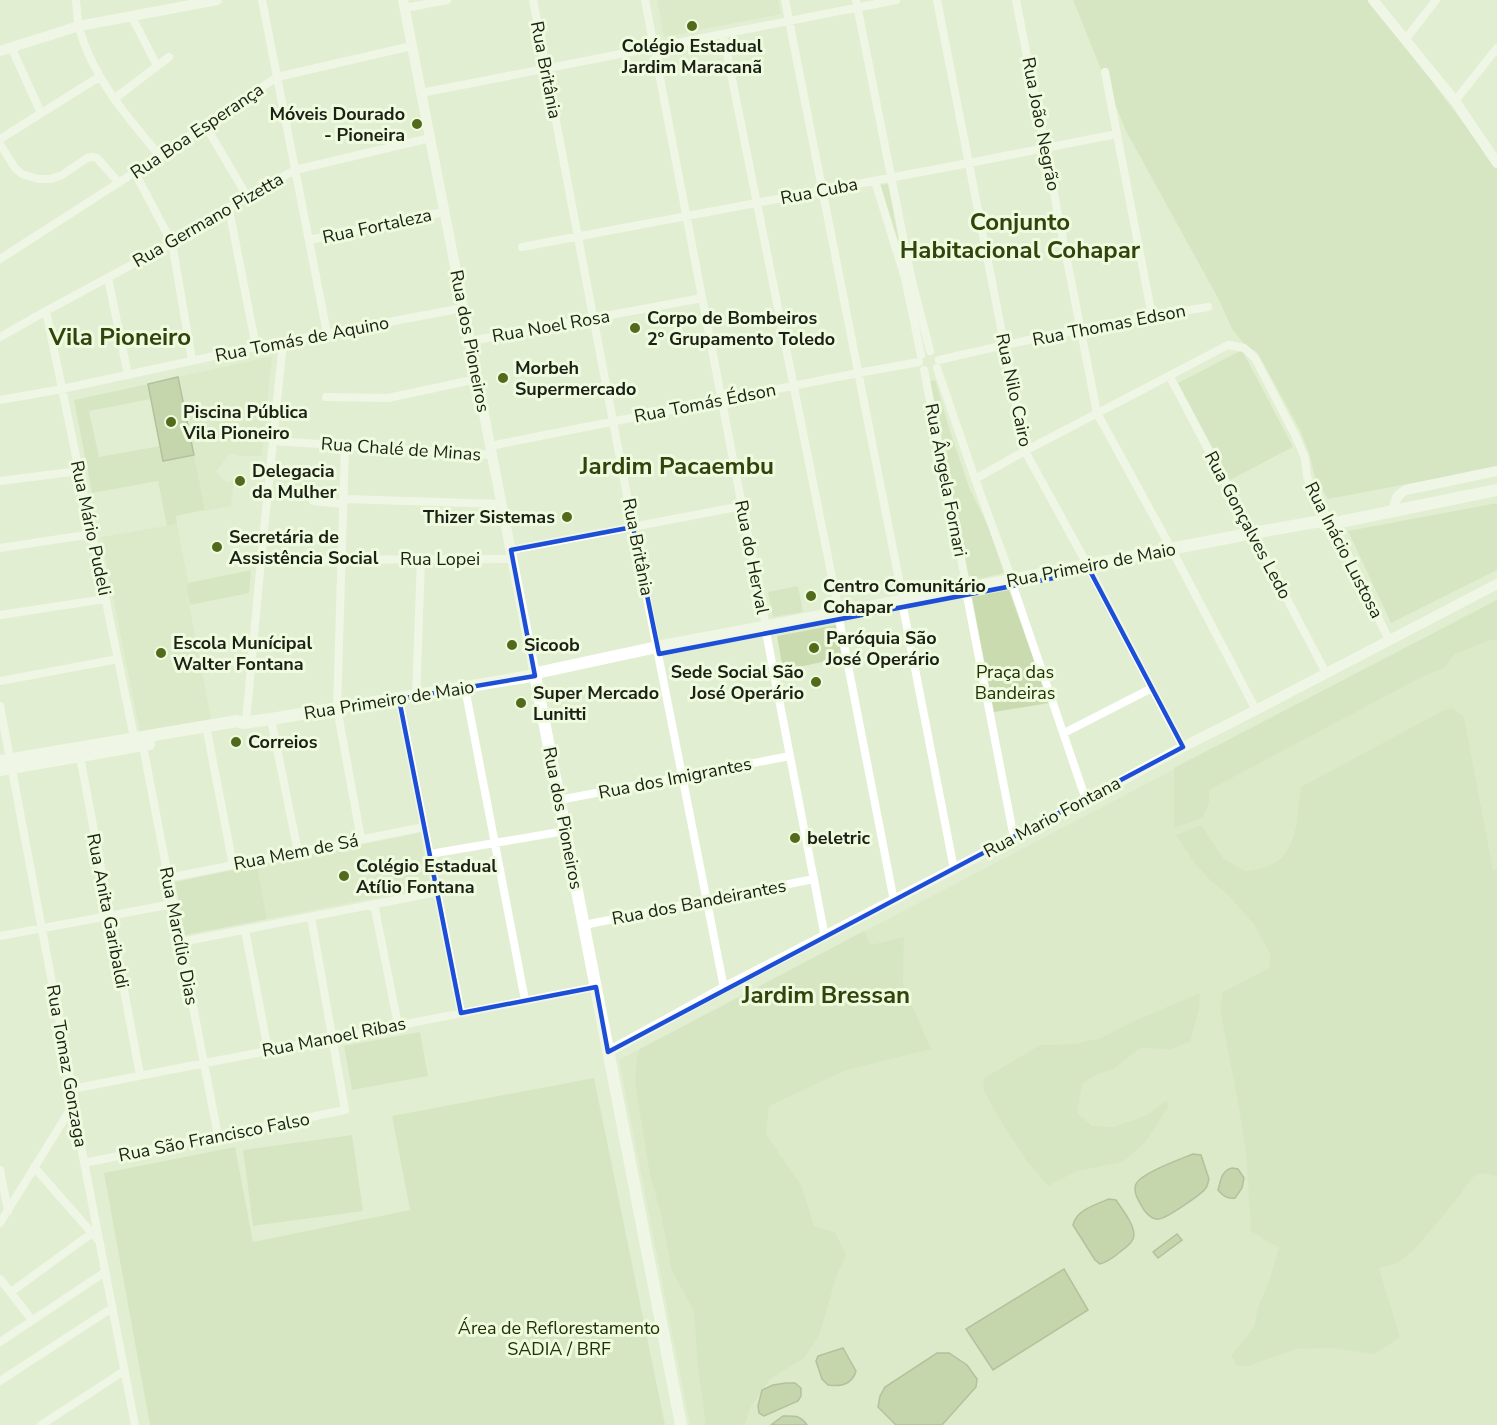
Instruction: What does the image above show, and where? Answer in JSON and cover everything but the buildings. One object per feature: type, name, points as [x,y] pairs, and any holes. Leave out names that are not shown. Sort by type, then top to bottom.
[{"type":"main road","name":"Rua Primeiro de Maio","points":[[6,765],[207,730],[237,721],[245,723],[465,688],[1254,536],[1315,522],[1332,522],[1497,490]]},
{"type":"main road","name":"Rua dos Pioneiros","points":[[535,675],[681,1425]]},
{"type":"street","points":[[76,0],[79,26],[90,59],[99,77],[160,156]]},
{"type":"street","points":[[0,51],[79,26],[217,0]]},
{"type":"street","points":[[262,0],[327,333]]},
{"type":"street","points":[[404,4],[447,0]]},
{"type":"street","name":"Rua Britânia","points":[[533,0],[633,527],[724,988]]},
{"type":"street","name":"Rua do Herval","points":[[645,0],[825,937]]},
{"type":"street","points":[[785,0],[954,869]]},
{"type":"street","points":[[421,93],[789,21],[857,4],[896,0]]},
{"type":"street","name":"Rua Nilo Cairo","points":[[937,0],[1025,452],[1183,747]]},
{"type":"street","name":"Rua João Negrão","points":[[1016,0],[1097,414],[1256,710]]},
{"type":"street","points":[[1372,0],[1455,101],[1497,163]]},
{"type":"street","points":[[1405,40],[1437,0]]},
{"type":"street","name":"Rua dos Pioneiros","points":[[404,4],[535,675]]},
{"type":"street","points":[[857,4],[892,178],[920,365],[924,370],[930,372],[938,364]]},
{"type":"street","points":[[132,17],[157,66]]},
{"type":"street","points":[[723,33],[894,901]]},
{"type":"street","name":"Rua Boa Esperança","points":[[0,259],[135,173],[277,77],[412,46]]},
{"type":"street","points":[[11,47],[41,113]]},
{"type":"street","points":[[1455,101],[1497,48]]},
{"type":"street","points":[[114,99],[169,57]]},
{"type":"street","points":[[1105,72],[1152,316]]},
{"type":"street","points":[[0,139],[99,77]]},
{"type":"street","points":[[205,125],[247,196]]},
{"type":"street","name":"Rua Cuba","points":[[522,247],[1117,134]]},
{"type":"street","name":"Rua Germano Pizetta","points":[[1,334],[172,243],[247,196],[295,170],[430,138]]},
{"type":"street","points":[[0,144],[15,168],[22,174],[38,179],[51,179],[92,157],[98,158],[119,183]]},
{"type":"street","points":[[135,173],[172,243],[192,360]]},
{"type":"street","points":[[874,181],[908,277],[930,351],[936,354],[975,479],[1086,800]]},
{"type":"street","points":[[229,209],[256,346]]},
{"type":"street","name":"Rua Fortaleza","points":[[309,240],[444,212]]},
{"type":"street","points":[[108,278],[128,375]]},
{"type":"street","name":"Rua Noel Rosa","points":[[470,341],[702,298]]},
{"type":"street","name":"Rua Thomas Edson","points":[[938,364],[1005,345],[1208,307]]},
{"type":"street","name":"Rua Tomás de Aquino","points":[[0,400],[62,389],[256,346],[463,308]]},
{"type":"street","name":"Rua Mário Pudeli","points":[[46,311],[105,599],[138,741]]},
{"type":"street","points":[[245,723],[283,342]]},
{"type":"street","name":"Rua Inácio Lustosa","points":[[1170,377],[1228,345],[1244,348],[1255,357],[1296,437],[1305,458],[1307,477],[1324,512],[1332,522],[1389,640]]},
{"type":"street","points":[[920,358],[930,351]]},
{"type":"street","name":"Rua Tomás Édson","points":[[491,450],[614,421],[858,373],[920,358]]},
{"type":"street","name":"Rua Ângela Fornari","points":[[924,370],[1014,838]]},
{"type":"street","points":[[975,479],[1170,377]]},
{"type":"street","name":"Rua Gonçalves Ledo","points":[[1170,377],[1326,673]]},
{"type":"street","points":[[327,397],[388,398],[477,379]]},
{"type":"street","name":"Rua Chalé de Minas","points":[[273,441],[345,446],[491,450]]},
{"type":"street","points":[[345,446],[337,708],[361,839]]},
{"type":"street","points":[[0,481],[79,471]]},
{"type":"street","points":[[1395,510],[1394,503],[1397,496],[1406,490],[1497,471]]},
{"type":"street","points":[[313,501],[502,504]]},
{"type":"street","name":"Rua Lopei","points":[[261,560],[421,559],[511,555],[633,527],[742,506]]},
{"type":"street","points":[[0,548],[92,534]]},
{"type":"street","points":[[416,696],[421,559]]},
{"type":"street","name":"Rua Mario Fontana","points":[[608,1052],[724,988],[1497,584]]},
{"type":"street","points":[[0,615],[105,599]]},
{"type":"street","points":[[0,681],[118,659]]},
{"type":"street","points":[[465,688],[525,1000]]},
{"type":"street","points":[[1064,733],[1152,688]]},
{"type":"street","points":[[399,699],[461,1013]]},
{"type":"street","name":"Rua Tomaz Gonzaga","points":[[0,706],[6,765],[42,928],[134,1425]]},
{"type":"street","points":[[271,719],[298,852]]},
{"type":"street","points":[[207,730],[234,865]]},
{"type":"street","name":"Rua Marcílio Dias","points":[[138,741],[181,942],[218,1136]]},
{"type":"street","name":"Rua Anita Garibaldi","points":[[79,752],[140,1075]]},
{"type":"street","name":"Rua dos Imigrantes","points":[[559,800],[790,756]]},
{"type":"street","name":"Rua Mem de Sá","points":[[168,878],[424,826]]},
{"type":"street","points":[[430,854],[565,831]]},
{"type":"street","name":"Rua dos Bandeirantes","points":[[584,925],[814,879]]},
{"type":"street","points":[[181,942],[437,892]]},
{"type":"street","points":[[0,936],[173,904]]},
{"type":"street","points":[[374,904],[398,1025]]},
{"type":"street","points":[[311,917],[332,1038]]},
{"type":"street","points":[[245,930],[268,1050]]},
{"type":"street","name":"Rua Manoel Ribas","points":[[72,1089],[596,987]]},
{"type":"street","name":"Rua São Francisco Falso","points":[[84,1163],[345,1110],[332,1038]]},
{"type":"street","points":[[0,1223],[73,1105]]},
{"type":"street","points":[[34,1167],[100,1244]]},
{"type":"street","points":[[0,1170],[8,1211]]},
{"type":"street","points":[[11,1292],[92,1233]]},
{"type":"street","points":[[0,1342],[105,1272]]},
{"type":"street","points":[[0,1279],[32,1320]]},
{"type":"street","points":[[0,1382],[112,1308]]},
{"type":"street","points":[[41,1425],[124,1371]]},
{"type":"highlighted area","points":[[633,527],[659,654],[1090,571],[1183,747],[608,1052],[596,987],[461,1013],[399,699],[535,676],[511,550]]},
{"type":"shaded area","name":"Colégio Estadual Jardim Maracanã","points":[[657,0],[778,0],[781,14],[664,37]]},
{"type":"shaded area","points":[[272,356],[262,456],[240,456],[230,453],[216,472],[227,483],[234,479],[231,506],[205,511],[178,377]]},
{"type":"shaded area","name":"Piscina Pública Vila Pioneiro","points":[[178,377],[194,455],[163,461],[148,384]]},
{"type":"shaded area","name":"Escola Munícipal Walter Fontana","points":[[177,524],[189,587],[186,588],[211,719],[140,733],[101,537]]},
{"type":"shaded area","points":[[1497,600],[1497,1425],[690,1425],[619,1060]]},
{"type":"shaded area","name":"Colégio Estadual Atílio Fontana","points":[[420,833],[430,887],[267,919],[257,865]]},
{"type":"shaded area","points":[[1193,1154],[1201,1155],[1209,1179],[1206,1188],[1169,1215],[1159,1219],[1150,1216],[1137,1197],[1136,1184],[1145,1175]]},
{"type":"shaded area","points":[[1232,1168],[1238,1169],[1244,1178],[1242,1188],[1235,1198],[1225,1197],[1218,1190],[1224,1174]]},
{"type":"shaded area","points":[[1109,1199],[1116,1200],[1128,1218],[1134,1234],[1127,1246],[1111,1259],[1100,1264],[1095,1260],[1073,1225],[1078,1215],[1093,1205]]},
{"type":"shaded area","points":[[1177,1234],[1182,1240],[1158,1258],[1153,1252]]},
{"type":"shaded area","points":[[1064,1269],[1088,1310],[993,1370],[966,1329]]},
{"type":"shaded area","points":[[843,1348],[856,1371],[854,1376],[845,1384],[828,1385],[822,1379],[816,1361],[818,1356]]},
{"type":"shaded area","points":[[937,1353],[949,1353],[967,1365],[977,1379],[976,1387],[942,1425],[896,1425],[878,1407],[885,1387]]},
{"type":"shaded area","points":[[786,1383],[795,1383],[801,1388],[798,1401],[764,1416],[759,1413],[758,1406],[762,1390]]},
{"type":"shaded area","points":[[783,1416],[797,1417],[807,1425],[771,1425]]},
{"type":"green space","points":[[1073,0],[1371,0],[1497,168],[1497,467],[1328,499],[1315,477],[1300,430],[1257,352],[1245,345],[1232,329],[1219,300],[1126,131]]},
{"type":"green space","points":[[888,184],[900,248],[878,185]]},
{"type":"green space","points":[[1242,350],[1293,447],[1230,480],[1178,383]]},
{"type":"green space","points":[[935,380],[969,487],[988,526],[1004,573],[968,581],[927,382]]},
{"type":"green space","points":[[148,384],[151,399],[89,411],[99,457],[160,446],[163,460],[194,455],[205,510],[176,516],[177,524],[167,526],[158,481],[92,493],[74,400]]},
{"type":"green space","points":[[1497,503],[1497,570],[1391,623],[1348,531]]},
{"type":"green space","points":[[251,570],[249,593],[190,605],[186,587],[188,583]]},
{"type":"green space","points":[[798,586],[803,612],[773,617],[768,592]]},
{"type":"green space","name":"Praça das Bandeiras","points":[[1009,590],[1049,703],[994,712],[972,597]]},
{"type":"green space","points":[[1497,600],[1497,641],[1492,639],[1455,654],[1445,667],[1416,680],[1209,790],[1209,802],[1203,818],[1174,828],[1174,768]]},
{"type":"green space","points":[[836,625],[842,658],[783,670],[777,636]]},
{"type":"green space","points":[[1452,708],[1464,717],[1493,870],[1497,869],[1497,1176],[1482,1173],[1473,1177],[1414,1250],[1398,1263],[1379,1268],[1400,1337],[1375,1354],[1333,1348],[1297,1349],[1249,1366],[1237,1366],[1231,1356],[1254,1327],[1258,1308],[1279,1247],[1251,1231],[1246,1153],[1220,1009],[1223,992],[1269,968],[1271,955],[1253,923],[1196,865],[1176,835],[1201,825],[1223,858],[1245,871],[1268,866],[1286,852],[1291,843],[1297,821],[1301,787],[1444,710]]},
{"type":"green space","points":[[257,865],[267,919],[185,935],[175,882]]},
{"type":"green space","points":[[864,931],[871,945],[904,937],[903,984],[931,1049],[846,1070],[769,1106],[766,1134],[802,1187],[814,1226],[835,1232],[846,1255],[837,1275],[819,1336],[804,1358],[770,1379],[750,1408],[745,1425],[706,1425],[698,1370],[694,1311],[672,1271],[660,1210],[650,1175],[635,1083],[637,1057],[640,1049]]},
{"type":"green space","points":[[1200,993],[1199,1009],[1190,1042],[1170,1049],[1141,1048],[1113,1069],[1095,1075],[1082,1084],[1077,1113],[1092,1126],[1113,1127],[1147,1115],[1167,1100],[1168,1107],[1145,1143],[1123,1162],[1077,1171],[1048,1186],[1026,1160],[1005,1128],[984,1091],[983,1079],[1040,1045],[1075,1044],[1101,1038],[1136,1020]]},
{"type":"green space","points":[[420,1032],[428,1076],[352,1090],[344,1046]]},
{"type":"green space","name":"Área de Reflorestamento SADIA / BRF","points":[[594,1078],[665,1425],[150,1425],[104,1173],[235,1147],[253,1242],[410,1210],[392,1116]]},
{"type":"green space","points":[[352,1135],[363,1211],[253,1226],[243,1150]]},
{"type":"place","name":"Colégio Estadual Jardim Maracanã","points":[[692,26]]},
{"type":"place","name":"Móveis Dourado - Pioneira","points":[[417,124]]},
{"type":"place","name":"Corpo de Bombeiros 2º Grupamento Toledo","points":[[635,328]]},
{"type":"place","name":"Morbeh Supermercado","points":[[503,378]]},
{"type":"place","name":"Piscina Pública Vila Pioneiro","points":[[171,422]]},
{"type":"place","name":"Delegacia da Mulher","points":[[240,481]]},
{"type":"place","name":"Thizer Sistemas","points":[[567,517]]},
{"type":"place","name":"Secretária de Assistência Social","points":[[217,547]]},
{"type":"place","name":"Centro Comunitário Cohapar","points":[[811,596]]},
{"type":"place","name":"Sicoob","points":[[512,645]]},
{"type":"place","name":"Paróquia São José Operário","points":[[814,648]]},
{"type":"place","name":"Escola Munícipal Walter Fontana","points":[[161,653]]},
{"type":"place","name":"Sede Social São José Operário","points":[[816,682]]},
{"type":"place","name":"Super Mercado Lunitti","points":[[521,703]]},
{"type":"place","name":"Correios","points":[[236,742]]},
{"type":"place","name":"beletric","points":[[795,838]]},
{"type":"place","name":"Colégio Estadual Atílio Fontana","points":[[344,876]]},
{"type":"district","name":"Conjunto Habitacional Cohapar","points":[[1020,236]]},
{"type":"district","name":"Vila Pioneiro","points":[[120,337]]},
{"type":"district","name":"Jardim Pacaembu","points":[[677,466]]},
{"type":"district","name":"Jardim Bressan","points":[[826,995]]}]
